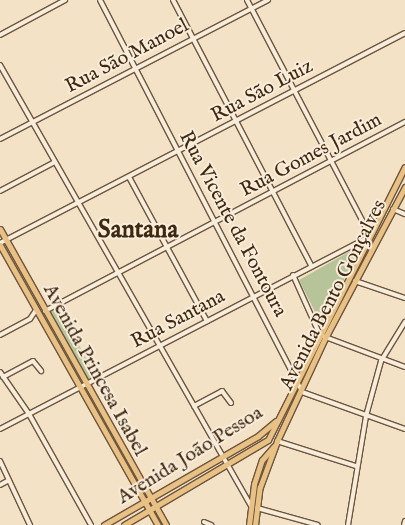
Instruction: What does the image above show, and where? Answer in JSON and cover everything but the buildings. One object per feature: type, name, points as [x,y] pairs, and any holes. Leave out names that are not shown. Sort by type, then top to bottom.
[{"type":"main road","name":"Avenida Bento Gonçalves","points":[[255,525],[262,481],[276,443],[302,392],[322,336],[405,168]]},
{"type":"main road","name":"Avenida Bento Gonçalves","points":[[280,417],[298,379],[356,281],[405,187]]},
{"type":"main road","name":"Avenida Princesa Isabel","points":[[0,229],[85,385],[166,525]]},
{"type":"main road","name":"Avenida Princesa Isabel","points":[[0,244],[79,388],[158,525]]},
{"type":"main road","name":"Avenida João Pessoa","points":[[124,525],[260,446],[271,436],[280,417]]},
{"type":"main road","name":"Avenida João Pessoa","points":[[104,525],[258,436],[280,417]]},
{"type":"main road","name":"Avenida Bento Gonçalves","points":[[249,525],[251,506],[262,460],[276,443]]},
{"type":"main road","points":[[260,446],[262,460]]},
{"type":"street","points":[[0,35],[65,0]]},
{"type":"street","name":"Rua Vicente da Fontoura","points":[[100,0],[298,379],[302,392]]},
{"type":"street","points":[[173,0],[310,265]]},
{"type":"street","points":[[247,0],[370,236]]},
{"type":"street","name":"Rua São Manoel","points":[[0,138],[268,0]]},
{"type":"street","name":"Rua São Luiz","points":[[0,244],[6,239],[179,152],[405,33]]},
{"type":"street","points":[[0,64],[251,506]]},
{"type":"street","name":"Rua Gomes Jardim","points":[[45,311],[119,274],[405,122]]},
{"type":"street","points":[[0,191],[55,162]]},
{"type":"street","points":[[129,177],[207,321]]},
{"type":"street","points":[[393,209],[405,214]]},
{"type":"street","name":"Rua Santana","points":[[0,429],[310,265],[370,236]]},
{"type":"street","points":[[293,275],[293,280],[322,336],[405,367]]},
{"type":"street","points":[[288,278],[293,280]]},
{"type":"street","points":[[356,281],[405,298]]},
{"type":"street","points":[[0,335],[30,319],[36,310]]},
{"type":"street","points":[[30,319],[42,321]]},
{"type":"street","points":[[348,525],[356,466],[366,416],[382,360],[405,322]]},
{"type":"street","points":[[3,377],[34,361],[41,371]]},
{"type":"street","points":[[0,372],[29,414],[91,525]]},
{"type":"street","points":[[194,406],[222,391],[231,404]]},
{"type":"street","points":[[302,392],[405,429]]},
{"type":"street","points":[[276,443],[356,466]]},
{"type":"street","points":[[0,461],[30,525]]},
{"type":"street","points":[[0,485],[9,480]]},
{"type":"street","points":[[257,508],[318,525]]},
{"type":"street","points":[[404,525],[405,521]]},
{"type":"street","points":[[204,522],[210,525]]},
{"type":"green space","points":[[361,245],[355,257],[322,326],[299,280]]},
{"type":"green space","points":[[58,307],[96,376],[87,381],[49,312]]},
{"type":"district","name":"Santana","points":[[138,230]]}]
